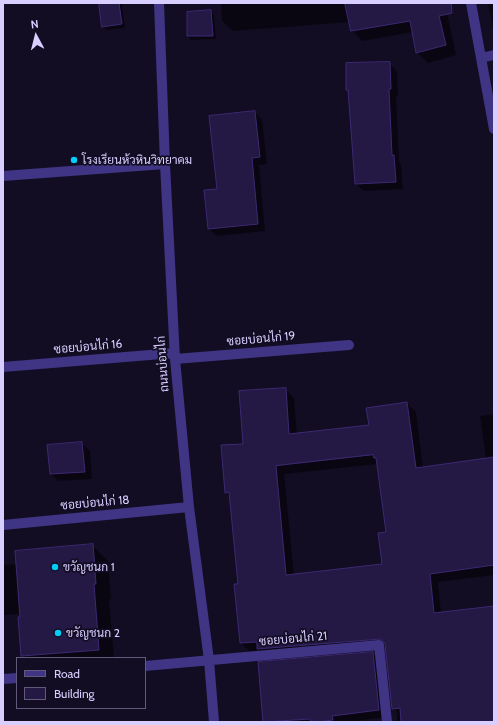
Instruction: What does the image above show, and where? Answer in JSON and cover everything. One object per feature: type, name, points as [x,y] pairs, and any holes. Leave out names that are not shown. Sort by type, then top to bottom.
[{"type":"street","name":"ถนนบ่อนไก่","points":[[159,3],[165,164],[175,356],[189,507],[209,660],[214,722]]},
{"type":"street","points":[[471,3],[494,129]]},
{"type":"street","points":[[481,58],[494,55]]},
{"type":"street","points":[[3,176],[165,164]]},
{"type":"street","name":"ซอยบ่อนไก่ 19","points":[[175,356],[349,345]]},
{"type":"street","name":"ซอยบ่อนไก่ 16","points":[[3,367],[175,356]]},
{"type":"street","name":"ซอยบ่อนไก่ 18","points":[[3,525],[189,507]]},
{"type":"street","name":"ซอยบ่อนไก่ 21","points":[[146,666],[379,645],[387,722]]},
{"type":"street","points":[[3,679],[16,678]]},
{"type":"building","points":[[99,3],[119,3],[122,24],[102,27]]},
{"type":"building","points":[[345,3],[451,3],[452,13],[439,16],[446,45],[416,53],[410,21],[351,31]]},
{"type":"building","points":[[211,10],[213,36],[187,36],[187,12]]},
{"type":"building","points":[[390,62],[391,89],[389,89],[392,155],[394,155],[396,182],[355,184],[348,90],[346,90],[346,63]]},
{"type":"building","points":[[255,111],[260,157],[252,158],[258,224],[208,229],[204,190],[217,189],[209,116]]},
{"type":"building","points":[[286,388],[289,434],[369,425],[366,408],[407,402],[416,468],[494,457],[494,565],[430,574],[434,613],[494,606],[494,722],[401,722],[400,708],[392,709],[385,644],[381,639],[257,649],[257,642],[240,643],[234,584],[238,584],[229,492],[225,493],[221,445],[243,444],[239,391]],"holes":[[[373,455],[374,458],[376,458],[386,532],[378,533],[382,564],[286,575],[276,466]]]},
{"type":"building","points":[[82,442],[85,472],[50,474],[47,445]]},
{"type":"building","points":[[93,544],[96,584],[94,584],[99,650],[21,656],[18,617],[20,617],[15,551]]},
{"type":"building","points":[[373,652],[379,710],[332,716],[333,720],[317,722],[311,722],[310,719],[263,722],[258,662]]},
{"type":"place","name":"โรงเรียนห้วหินวิทยาคม","points":[[74,160]]},
{"type":"place","name":"ขวัญชนก 1","points":[[55,567]]},
{"type":"place","name":"ขวัญชนก 2","points":[[58,633]]}]
